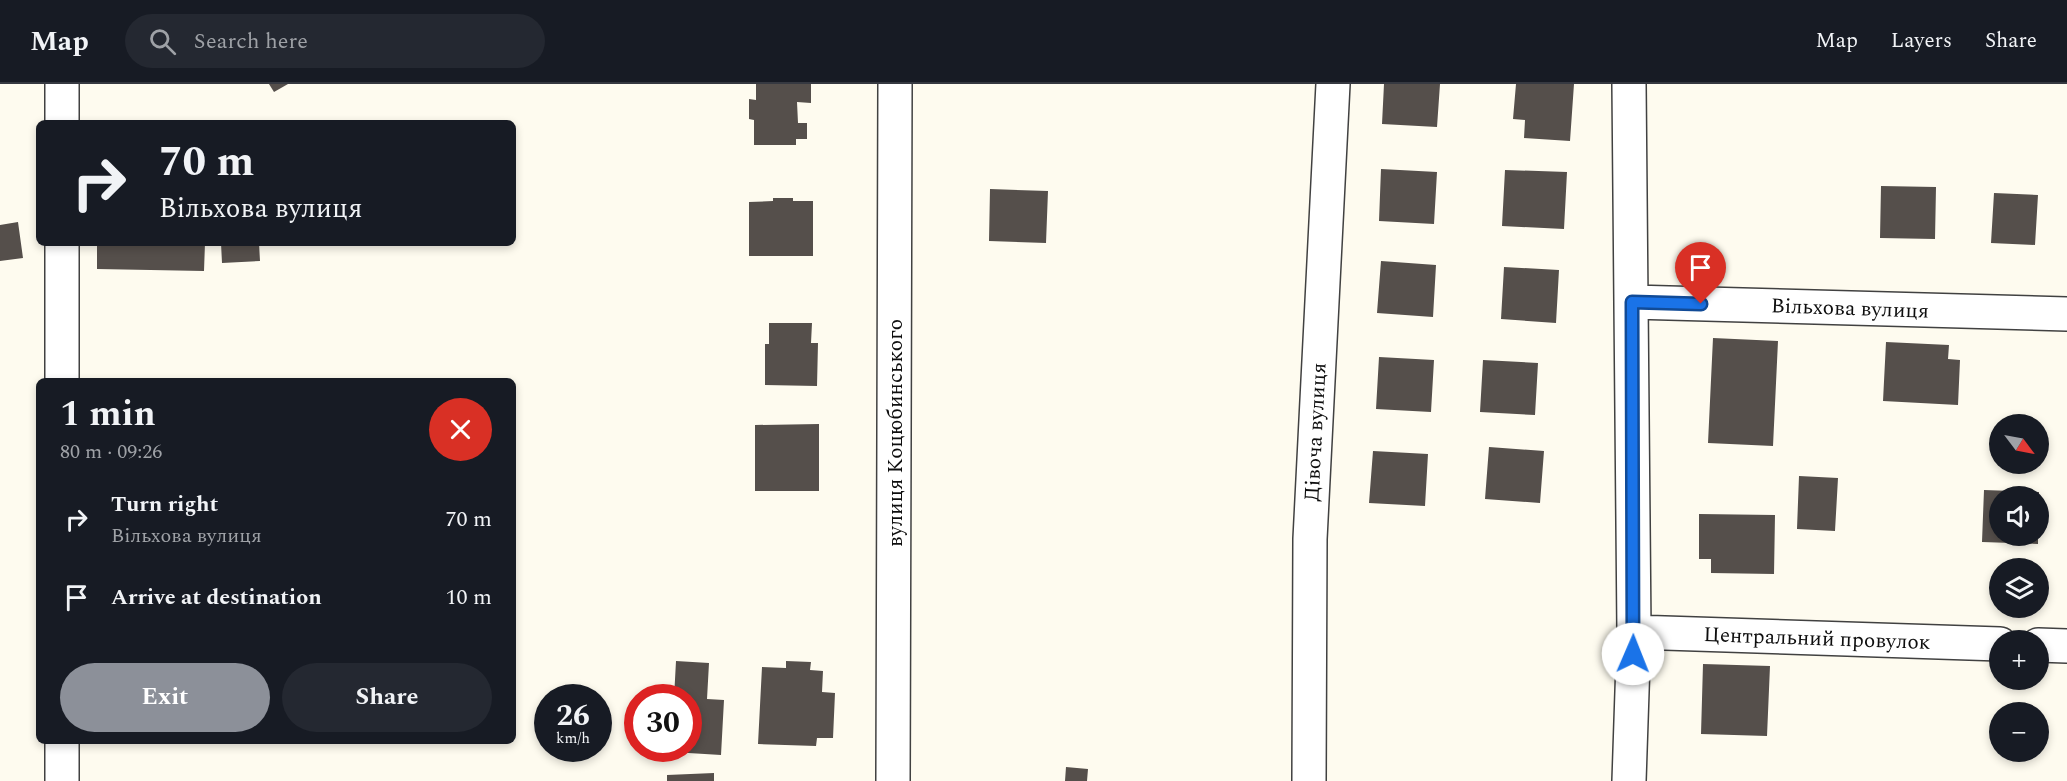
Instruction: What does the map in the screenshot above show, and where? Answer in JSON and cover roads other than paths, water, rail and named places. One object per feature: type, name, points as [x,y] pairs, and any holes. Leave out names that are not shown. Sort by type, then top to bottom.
[{"type":"street","points":[[62,84],[62,120]]},
{"type":"street","name":"вулиця Коцюбинського","points":[[893,781],[895,84]]},
{"type":"street","name":"Дівоча вулиця","points":[[1309,781],[1310,539],[1333,84]]},
{"type":"street","points":[[1629,84],[1634,632],[1629,781]]},
{"type":"street","points":[[62,246],[62,378]]},
{"type":"street","name":"Вільхова вулиця","points":[[1632,302],[2067,314]]},
{"type":"street","name":"Центральний провулок","points":[[1634,632],[1989,644]]},
{"type":"street","points":[[2049,645],[2067,646]]},
{"type":"street","points":[[62,744],[62,781]]}]
